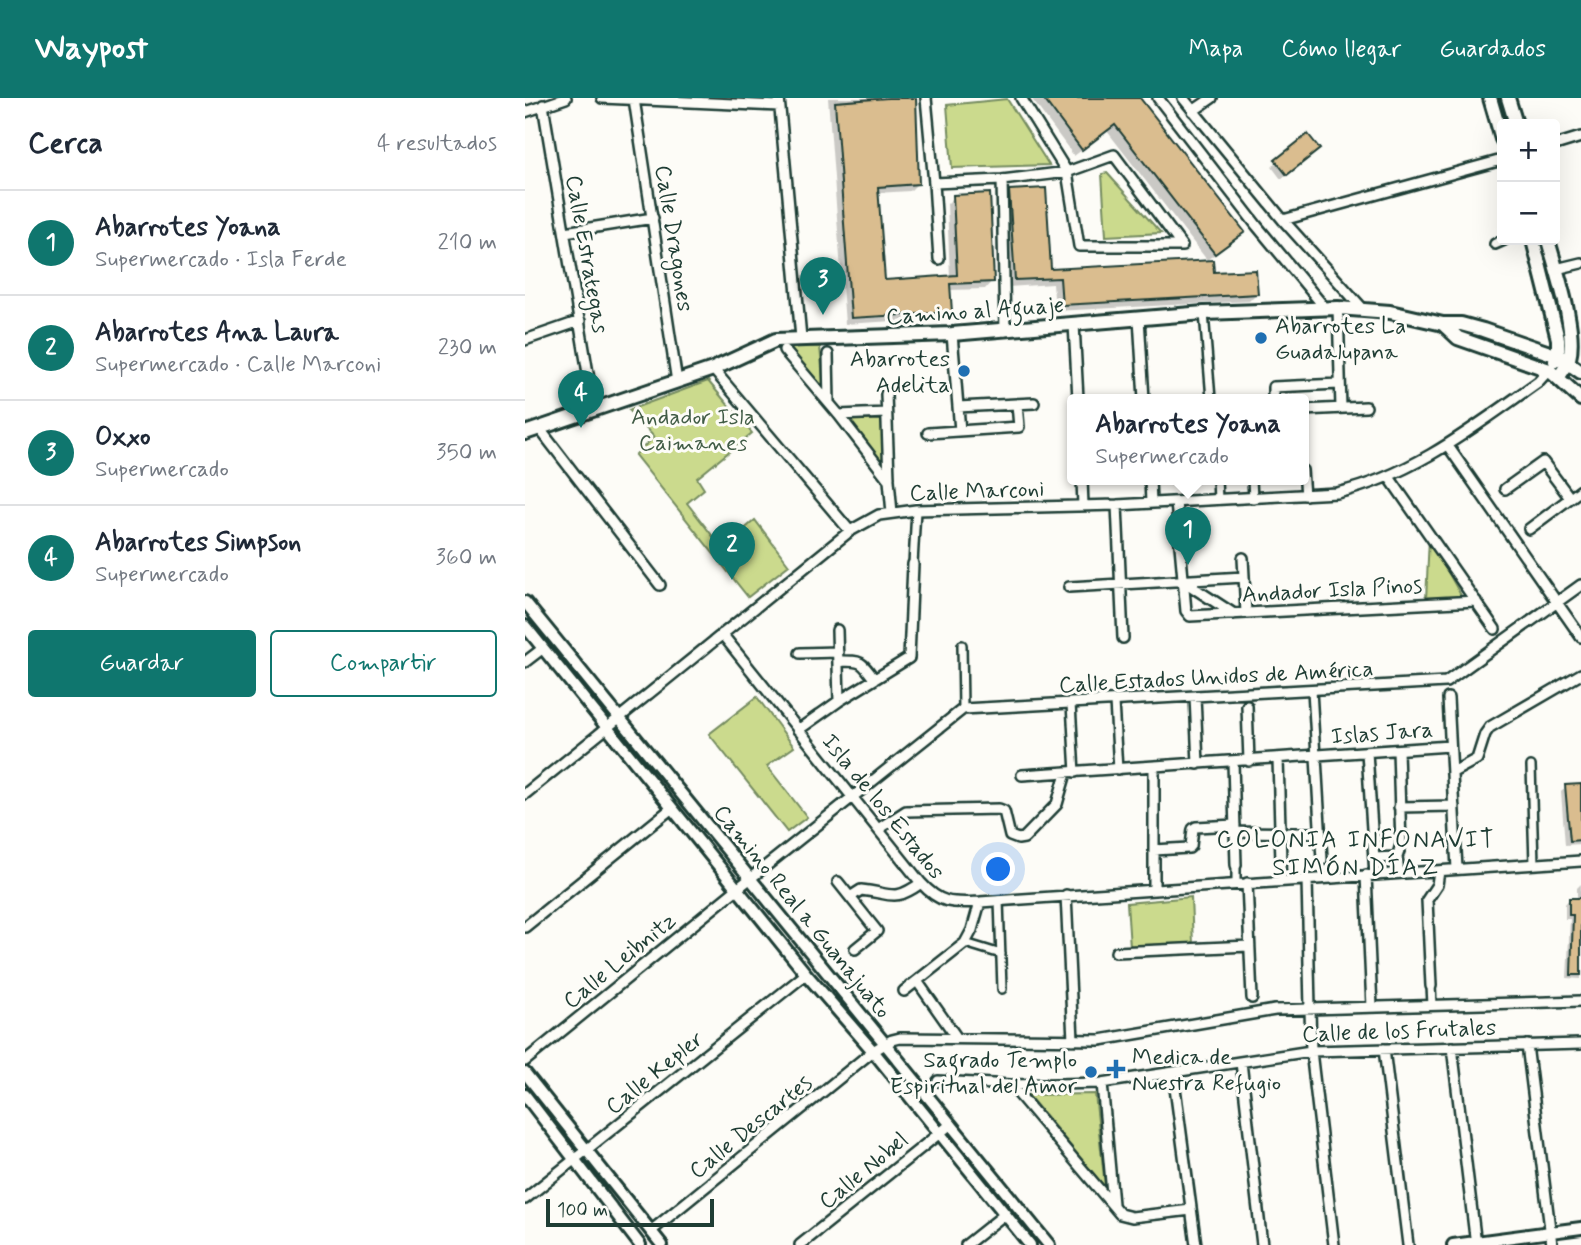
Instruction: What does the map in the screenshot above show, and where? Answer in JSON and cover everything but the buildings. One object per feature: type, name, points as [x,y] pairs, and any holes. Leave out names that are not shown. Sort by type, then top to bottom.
[{"type":"main road","points":[[1490,98],[1497,122]]},
{"type":"main road","points":[[1509,98],[1515,119]]},
{"type":"main road","points":[[1534,245],[1563,359]]},
{"type":"main road","points":[[1549,245],[1566,310],[1570,346],[1554,374]]},
{"type":"main road","name":"Camino al Aguaje","points":[[525,433],[713,369],[770,342],[801,338],[1005,331],[1204,313],[1331,308],[1390,312],[1483,330],[1563,359],[1581,372]]},
{"type":"main road","name":"Camino al Aguaje","points":[[1443,324],[1458,338],[1554,374],[1581,399]]},
{"type":"street","points":[[525,112],[566,98]]},
{"type":"street","points":[[603,98],[779,102],[801,338]]},
{"type":"street","points":[[926,98],[935,183],[939,259]]},
{"type":"street","points":[[935,183],[1002,180],[1067,172],[1114,155],[1182,246],[1079,246],[1067,172],[1021,98]]},
{"type":"street","points":[[1159,98],[1257,226],[1331,308],[1341,408]]},
{"type":"street","points":[[1183,98],[1283,220],[1363,309]]},
{"type":"street","points":[[1193,111],[1212,98]]},
{"type":"street","name":"Calle Dragones","points":[[634,99],[677,382]]},
{"type":"street","name":"Calle Estrategas","points":[[543,106],[594,410]]},
{"type":"street","points":[[1560,143],[1581,137]]},
{"type":"street","points":[[1283,220],[1497,161]]},
{"type":"street","points":[[1002,180],[1005,331]]},
{"type":"street","points":[[565,232],[653,218]]},
{"type":"street","points":[[1556,270],[1581,262]]},
{"type":"street","points":[[1204,313],[1211,394]]},
{"type":"street","points":[[1139,318],[1144,394]]},
{"type":"street","points":[[525,341],[580,321]]},
{"type":"street","points":[[1074,324],[1077,394]]},
{"type":"street","points":[[952,334],[960,431]]},
{"type":"street","points":[[784,349],[889,480]]},
{"type":"street","points":[[828,354],[829,403]]},
{"type":"street","points":[[713,369],[850,531]]},
{"type":"street","name":"Calle Marconi","points":[[525,794],[850,531],[879,515],[916,510],[1117,505],[1337,494],[1389,477],[1448,446],[1538,382],[1554,374]]},
{"type":"street","points":[[1273,394],[1273,387],[1339,384]]},
{"type":"street","points":[[885,394],[892,513]]},
{"type":"street","points":[[958,407],[1034,403]]},
{"type":"street","points":[[928,433],[1019,427],[1017,404]]},
{"type":"street","points":[[1309,410],[1366,407]]},
{"type":"street","points":[[839,415],[886,413]]},
{"type":"street","points":[[539,428],[660,585]]},
{"type":"street","points":[[1448,446],[1581,637]]},
{"type":"street","points":[[1505,489],[1543,462],[1570,498]]},
{"type":"street","points":[[1389,477],[1495,629]]},
{"type":"street","points":[[1081,485],[1083,506]]},
{"type":"street","points":[[1150,485],[1151,503]]},
{"type":"street","points":[[1218,485],[1219,500]]},
{"type":"street","points":[[1253,485],[1254,499]]},
{"type":"street","points":[[1305,485],[1305,496]]},
{"type":"street","points":[[1529,528],[1581,490]]},
{"type":"street","points":[[1176,502],[1183,581]]},
{"type":"street","points":[[1117,505],[1123,638]]},
{"type":"street","points":[[798,730],[909,658],[916,510]]},
{"type":"street","points":[[1243,558],[1246,613]]},
{"type":"street","points":[[1069,587],[1244,577]]},
{"type":"street","points":[[1183,581],[1234,614]]},
{"type":"street","name":"Andador Isla Pinos","points":[[1183,581],[1186,611],[1190,616],[1476,601]]},
{"type":"street","name":"Calle Estados Unidos de América","points":[[963,709],[1446,682],[1581,584]]},
{"type":"street","name":"Camino Real a Guanajuato","points":[[525,602],[1049,1245]]},
{"type":"street","name":"Camino Real a Guanajuato","points":[[525,626],[806,974],[873,1051],[1030,1245]]},
{"type":"street","points":[[837,630],[839,701]]},
{"type":"street","name":"Isla de los Estados","points":[[722,634],[921,883],[931,895],[942,901],[980,902],[1581,861]]},
{"type":"street","points":[[853,796],[963,709],[962,645]]},
{"type":"street","points":[[525,662],[542,649]]},
{"type":"street","points":[[800,653],[858,661],[863,663],[874,679]]},
{"type":"street","points":[[1453,772],[1477,759],[1490,727],[1581,674]]},
{"type":"street","points":[[1312,690],[1324,878]]},
{"type":"street","points":[[1247,694],[1249,761]]},
{"type":"street","points":[[1195,696],[1198,764]]},
{"type":"street","points":[[1448,698],[1457,869]]},
{"type":"street","points":[[1114,702],[1118,770]]},
{"type":"street","points":[[878,829],[906,811],[999,809],[1004,811],[1010,836],[1024,838],[1057,804],[1071,773],[1071,704]]},
{"type":"street","name":"Islas Jara","points":[[1022,775],[1450,746]]},
{"type":"street","points":[[1398,751],[1401,845],[1397,857],[1399,873]]},
{"type":"street","points":[[1367,752],[1374,858],[1370,875],[1372,1007]]},
{"type":"street","points":[[1278,759],[1282,881]]},
{"type":"street","points":[[1233,762],[1237,884]]},
{"type":"street","points":[[1531,766],[1535,864]]},
{"type":"street","points":[[1154,767],[1154,889]]},
{"type":"street","name":"Calle Leibnitz","points":[[525,1062],[853,796]]},
{"type":"street","points":[[1399,807],[1454,806]]},
{"type":"street","points":[[525,927],[672,808]]},
{"type":"street","points":[[1154,850],[1189,848],[1193,829],[1196,827],[1321,833]]},
{"type":"street","points":[[1374,858],[1397,857]]},
{"type":"street","points":[[1432,1005],[1427,900],[1437,885],[1439,871]]},
{"type":"street","points":[[1307,879],[1311,1051],[1334,1245]]},
{"type":"street","points":[[838,882],[877,931],[855,949]]},
{"type":"street","points":[[850,897],[861,890],[897,897],[921,883]]},
{"type":"street","points":[[1247,883],[1252,998]]},
{"type":"street","points":[[1066,895],[1073,1040]]},
{"type":"street","points":[[999,900],[1002,989]]},
{"type":"street","points":[[904,992],[965,943],[972,930],[980,902]]},
{"type":"street","points":[[965,943],[1001,954]]},
{"type":"street","points":[[1116,952],[1249,946]]},
{"type":"street","name":"Calle Kepler","points":[[525,1199],[806,974]]},
{"type":"street","points":[[917,981],[957,1038]]},
{"type":"street","points":[[884,1044],[900,1038],[1100,1040],[1275,1010],[1581,1001]]},
{"type":"street","name":"Calle Descartes","points":[[651,1231],[884,1044]]},
{"type":"street","name":"Calle de los Frutales","points":[[938,1081],[1011,1084],[1102,1083],[1311,1051],[1581,1044]]},
{"type":"street","points":[[1527,1045],[1552,1245]]},
{"type":"street","points":[[1452,1047],[1476,1243]]},
{"type":"street","points":[[1384,1049],[1408,1245]]},
{"type":"street","points":[[1241,1062],[1262,1245]]},
{"type":"street","points":[[525,1073],[662,1245]]},
{"type":"street","points":[[1173,1073],[1196,1245]]},
{"type":"street","points":[[1102,1083],[1113,1206]]},
{"type":"street","points":[[1011,1084],[1121,1213],[1132,1217],[1191,1210]]},
{"type":"street","points":[[525,1095],[639,1244]]},
{"type":"street","name":"Calle Nobel","points":[[800,1245],[951,1124]]},
{"type":"street","points":[[967,1245],[1005,1214]]},
{"type":"street","points":[[1453,1245],[1581,1228]]},
{"type":"green space","points":[[1007,99],[1049,165],[952,168],[947,105]]},
{"type":"green space","points":[[1107,173],[1161,233],[1106,236],[1102,174]]},
{"type":"green space","points":[[784,346],[820,347],[824,390]]},
{"type":"green space","name":"Andador Isla Caimanes","points":[[708,381],[752,433],[697,478],[704,489],[687,503],[722,548],[755,520],[789,565],[748,597],[635,455],[654,437],[629,410]]},
{"type":"green space","points":[[849,420],[883,420],[886,467]]},
{"type":"green space","points":[[1429,538],[1463,599],[1426,600]]},
{"type":"green space","points":[[757,697],[794,747],[767,766],[807,817],[787,832],[709,734]]},
{"type":"green space","points":[[1191,897],[1193,944],[1130,947],[1127,903]]},
{"type":"green space","points":[[1095,1094],[1105,1187],[1028,1095]]},
{"type":"place","name":"Oxxo","points":[[823,315]]},
{"type":"place","name":"Abarrotes La Guadalupana","points":[[1261,338]]},
{"type":"place","name":"Abarrotes Adelita","points":[[964,371]]},
{"type":"place","name":"Abarrotes Simpson","points":[[581,428]]},
{"type":"place","name":"Abarrotes Yoana","points":[[1188,565]]},
{"type":"place","name":"Abarrotes Ana Laura","points":[[732,580]]},
{"type":"place","name":"Medica de Nuestra Refugio","points":[[1116,1069]]},
{"type":"place","name":"Sagrado Templo Espiritual del Amor","points":[[1091,1072]]},
{"type":"district","name":"COLONIA INFONAVIT SIMÓN DÍAZ","points":[[1356,853]]}]
